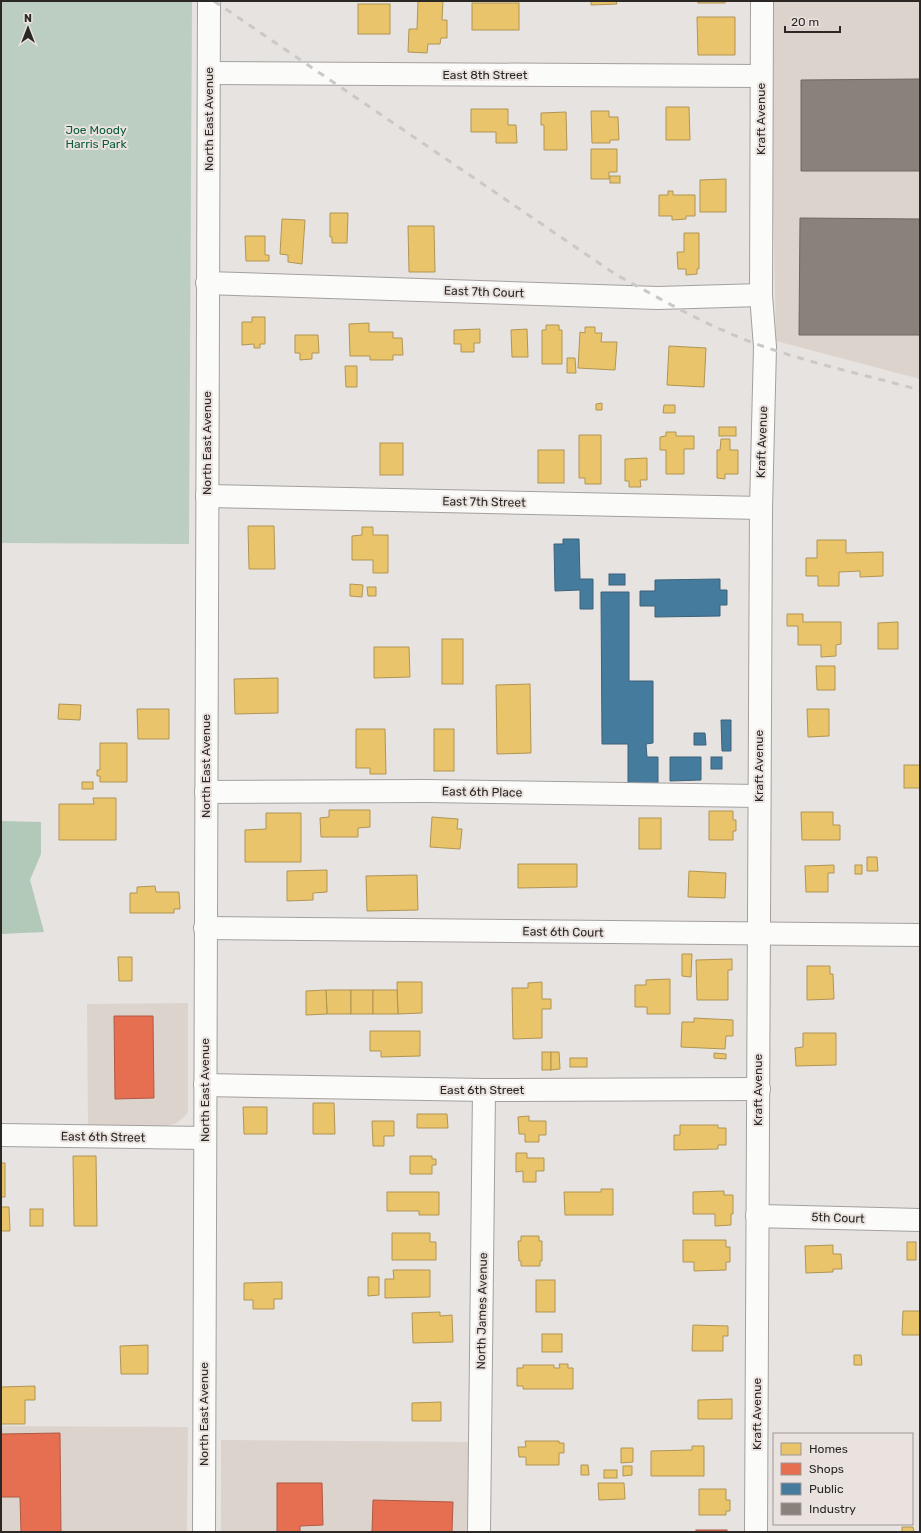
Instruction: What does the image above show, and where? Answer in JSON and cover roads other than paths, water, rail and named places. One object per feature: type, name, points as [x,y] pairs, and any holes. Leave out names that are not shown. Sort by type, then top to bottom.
[{"type":"street","name":"North East Avenue","points":[[204,1532],[209,1]]},
{"type":"street","name":"Kraft Avenue","points":[[756,1532],[761,508],[765,347],[761,295],[762,1]]},
{"type":"street","name":"East 8th Street","points":[[209,73],[761,76]]},
{"type":"street","name":"East 7th Court","points":[[207,283],[658,298],[761,295]]},
{"type":"street","name":"East 7th Street","points":[[207,496],[761,508]]},
{"type":"street","name":"East 6th Place","points":[[206,792],[426,791],[759,796]]},
{"type":"street","name":"East 6th Court","points":[[205,928],[920,935]]},
{"type":"street","name":"East 6th Street","points":[[205,1085],[484,1090],[759,1089]]},
{"type":"street","name":"North James Avenue","points":[[479,1532],[484,1090]]},
{"type":"street","name":"East 6th Street","points":[[1,1135],[205,1138]]},
{"type":"street","name":"5th Court","points":[[757,1216],[920,1220]]},
{"type":"railway","points":[[214,1],[615,274],[688,314],[745,340],[822,364],[920,390]]},
{"type":"park label","name":"Joe Moody Harris Park","points":[[96,137]]}]
